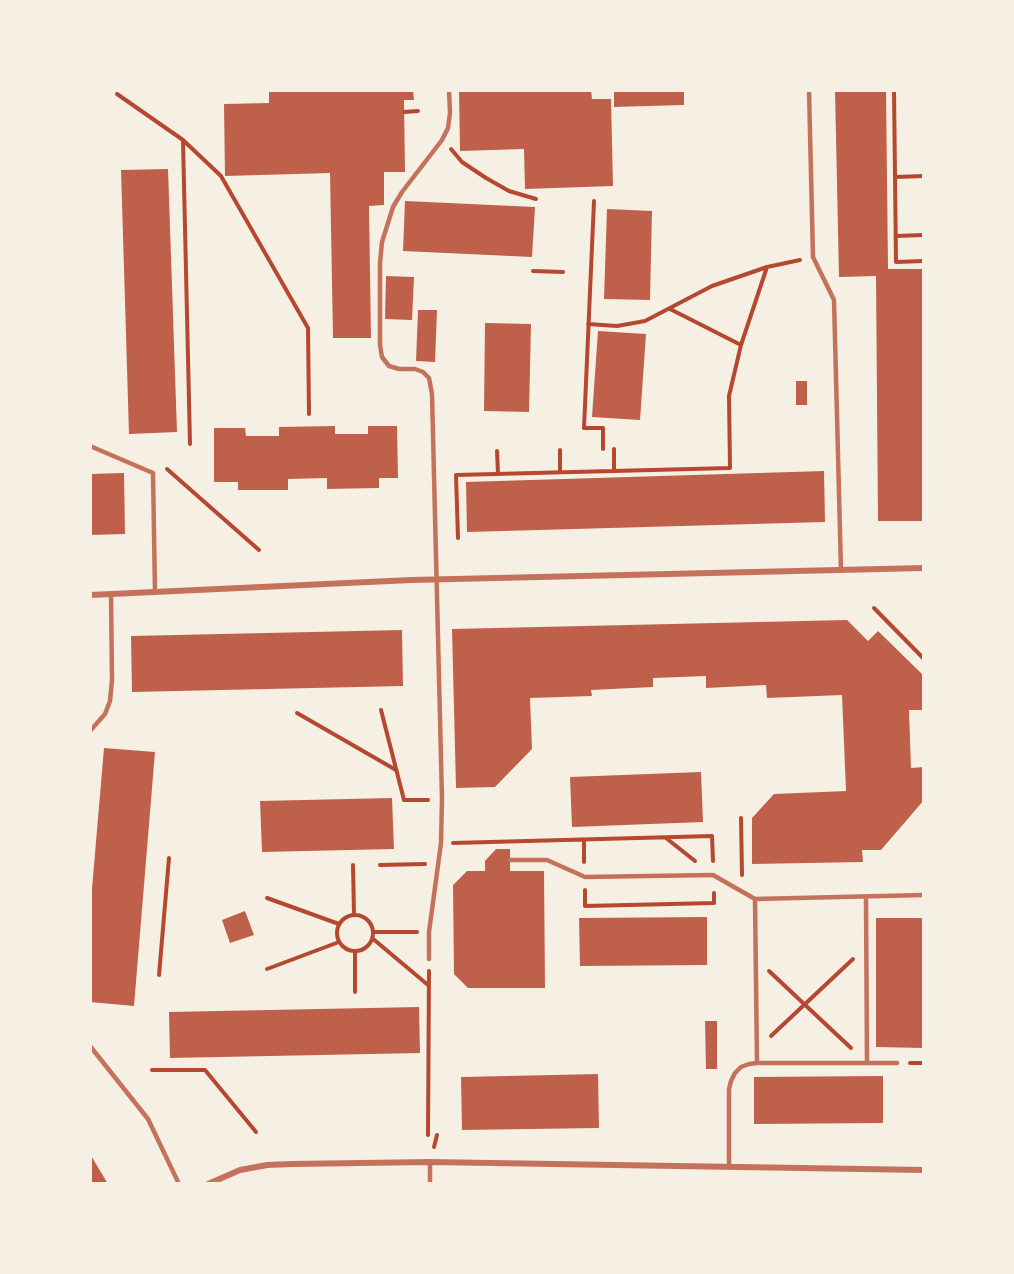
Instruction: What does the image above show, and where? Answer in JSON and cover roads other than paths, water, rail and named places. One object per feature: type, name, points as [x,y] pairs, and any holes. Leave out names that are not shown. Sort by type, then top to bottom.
[{"type":"street","points":[[90,595],[437,579],[924,568]]},
{"type":"street","points":[[208,1184],[240,1170],[267,1165],[430,1162],[924,1170]]},
{"type":"lane","points":[[429,959],[429,932],[441,843],[442,799],[432,394],[429,378],[423,372],[389,366],[382,357],[380,263],[382,242],[393,207],[448,129],[449,90]]},
{"type":"lane","points":[[809,90],[813,257],[834,300],[841,570]]},
{"type":"lane","points":[[90,446],[153,473],[155,592]]},
{"type":"lane","points":[[90,731],[105,714],[110,701],[112,680],[111,594]]},
{"type":"lane","points":[[510,860],[547,860],[585,877],[713,875],[755,899],[924,896]]},
{"type":"lane","points":[[866,897],[867,1063]]},
{"type":"lane","points":[[755,899],[757,1063]]},
{"type":"lane","points":[[90,1046],[148,1119],[178,1184]]},
{"type":"lane","points":[[729,1167],[729,1089],[735,1073],[741,1067],[757,1063],[897,1063]]},
{"type":"lane","points":[[430,1162],[430,1184]]}]
